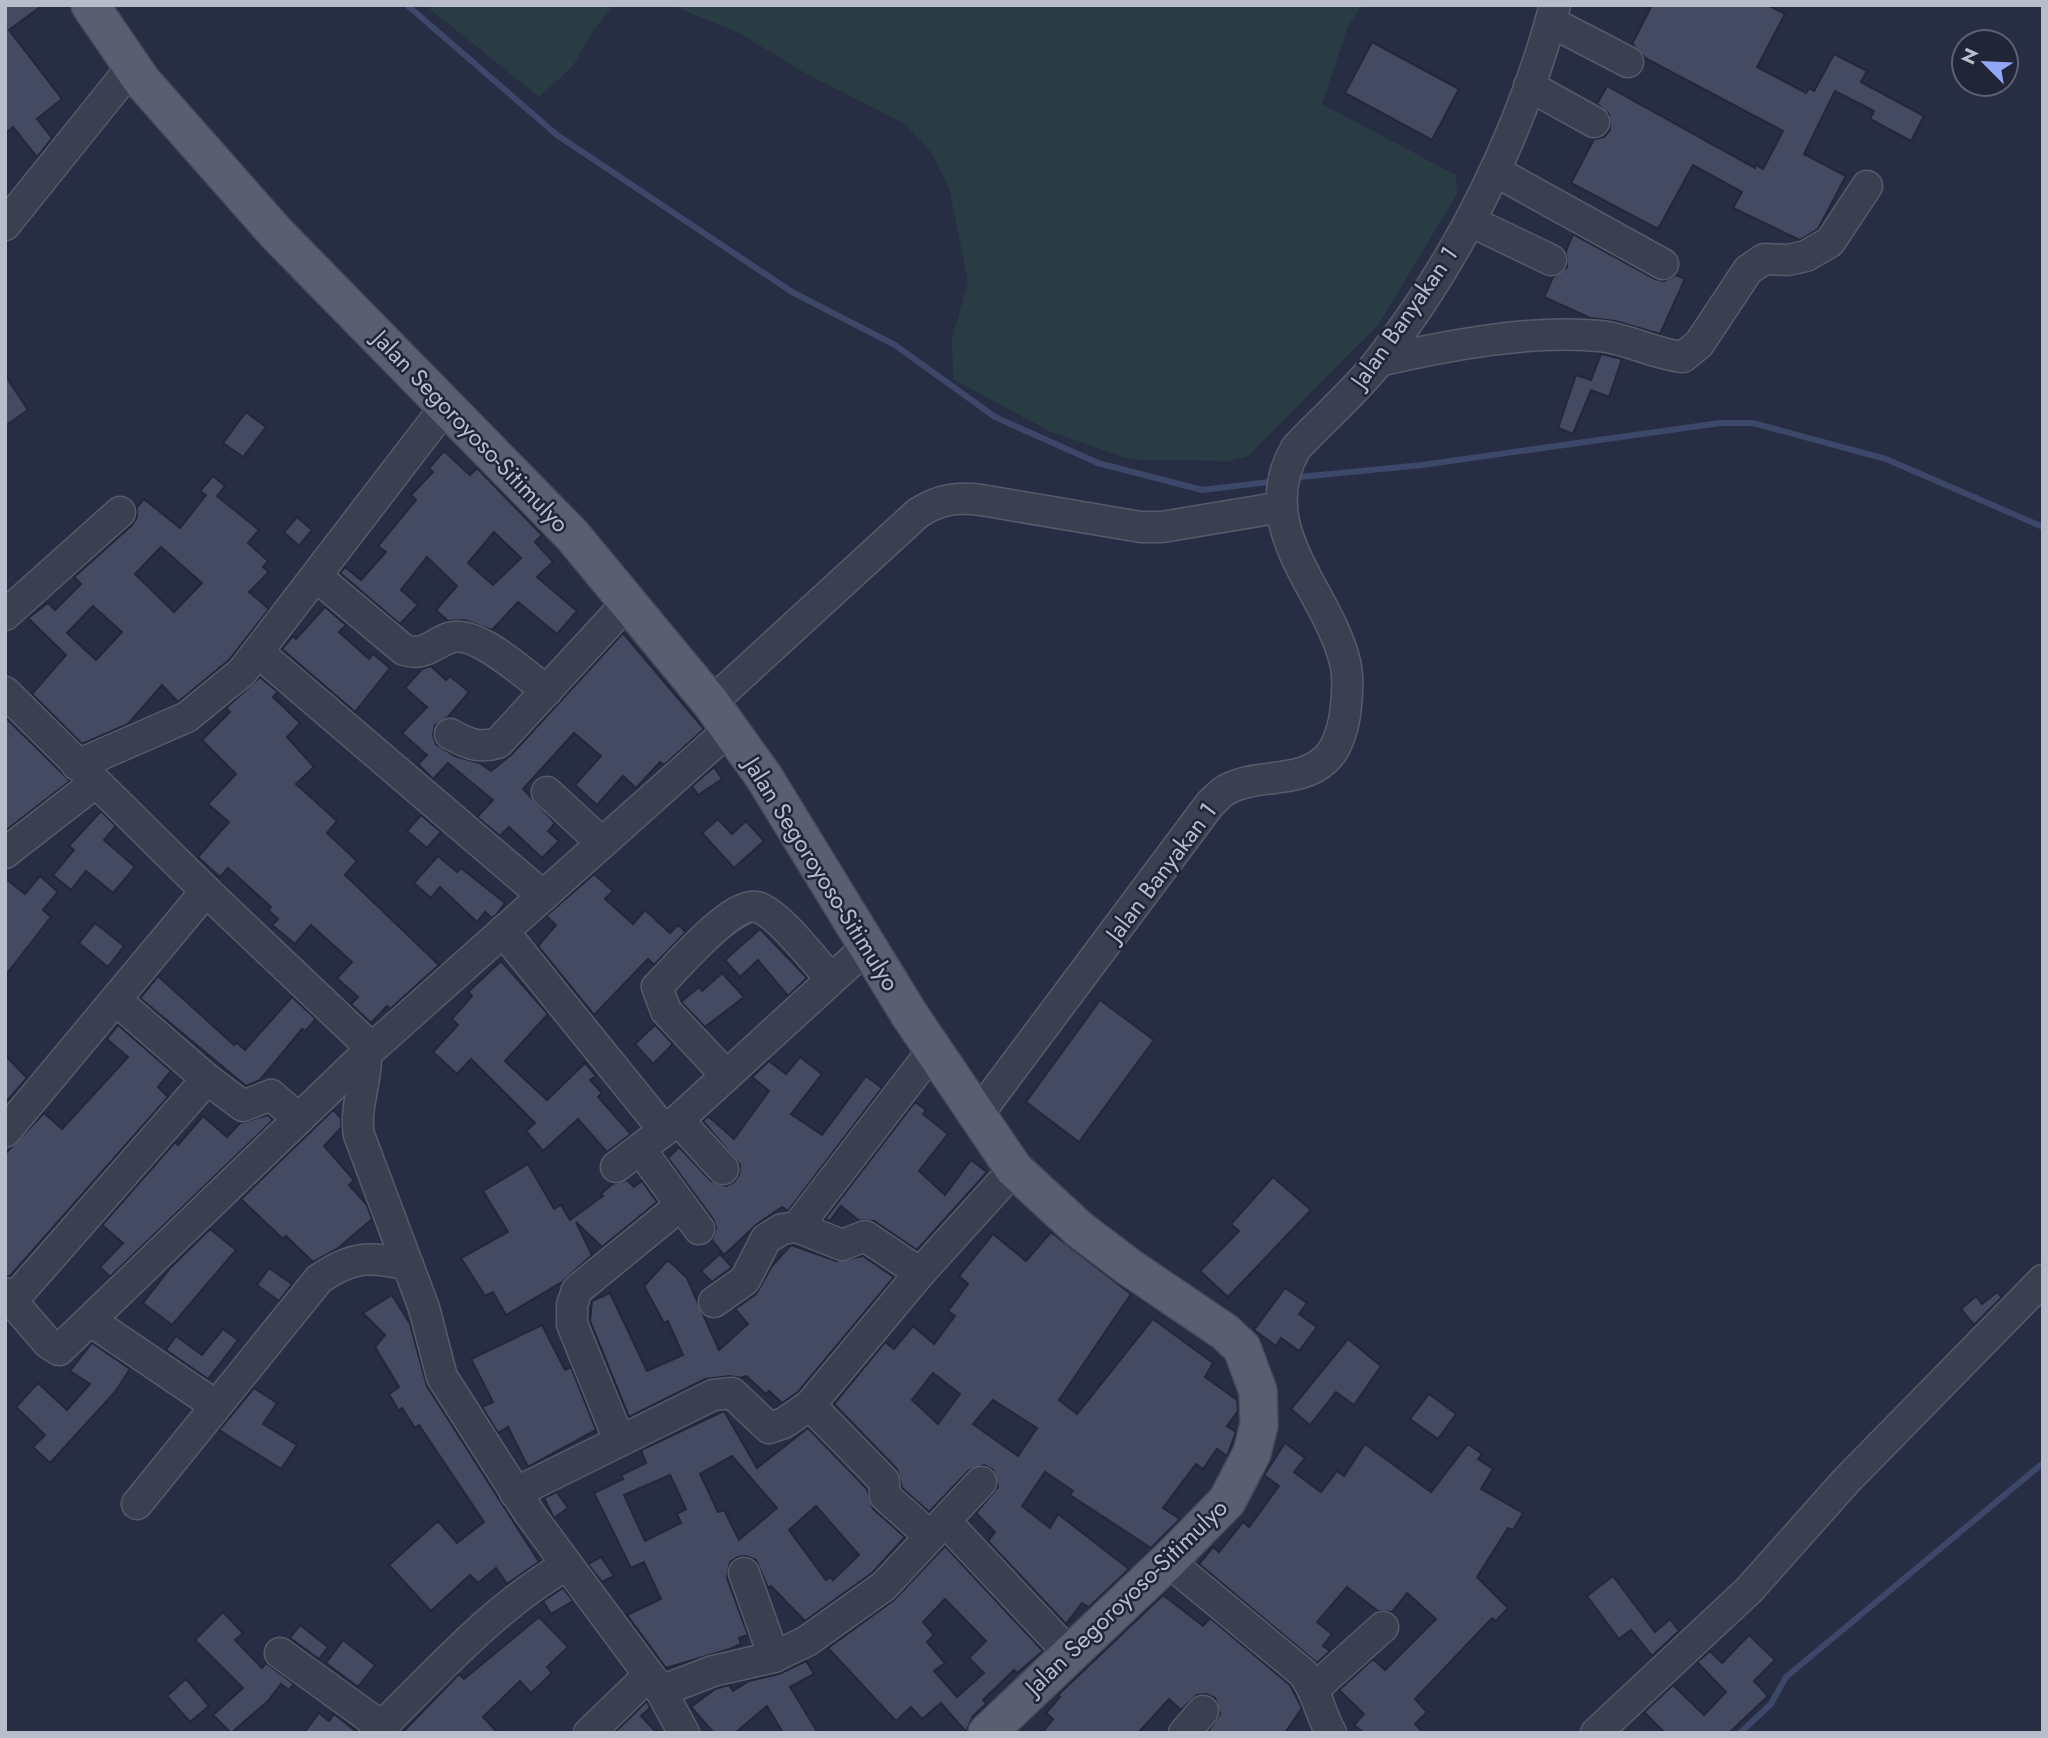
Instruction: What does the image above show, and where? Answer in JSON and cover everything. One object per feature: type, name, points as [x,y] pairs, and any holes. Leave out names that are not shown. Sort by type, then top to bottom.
[{"type":"main road","name":"Jalan Segoroyoso-Sitimulyo","points":[[90,5],[132,67],[275,233],[572,535],[721,716],[976,1117],[1014,1169],[1080,1229],[1225,1332],[1242,1349],[1260,1405],[1252,1453],[1227,1501],[1168,1562],[987,1733]]},
{"type":"street","points":[[1553,13],[1628,62]]},
{"type":"street","name":"Jalan Banyakan 1","points":[[976,1117],[1210,804],[1227,790],[1256,781],[1305,774],[1328,757],[1343,728],[1346,663],[1329,622],[1289,544],[1282,507],[1287,464],[1296,448],[1379,361],[1438,279],[1495,171],[1529,86],[1553,13]]},
{"type":"street","points":[[5,225],[132,67]]},
{"type":"street","points":[[1529,86],[1594,122]]},
{"type":"street","points":[[1495,171],[1663,264]]},
{"type":"street","points":[[1379,361],[1440,347],[1529,337],[1585,336],[1620,340],[1666,355],[1683,357],[1699,344],[1748,270],[1764,260],[1788,260],[1806,256],[1830,242],[1867,186]]},
{"type":"street","points":[[1470,220],[1551,260]]},
{"type":"street","points":[[5,853],[86,774],[187,717],[221,691],[259,653],[446,406]]},
{"type":"street","points":[[207,1079],[9,1297],[53,1349],[59,1350],[91,1321],[367,1053],[602,843],[918,513],[935,502],[957,497],[1152,527],[1282,507]]},
{"type":"street","points":[[5,615],[120,512]]},
{"type":"street","points":[[317,577],[404,650],[415,653],[428,651],[452,637],[467,636],[491,649],[547,691]]},
{"type":"street","points":[[450,734],[471,745],[498,743],[629,601]]},
{"type":"street","points":[[259,653],[543,896]]},
{"type":"street","points":[[5,692],[206,891],[357,1030],[367,1053],[358,1112],[359,1135],[427,1319],[442,1377],[515,1493],[655,1683],[684,1733]]},
{"type":"street","points":[[547,792],[602,843]]},
{"type":"street","points":[[5,1132],[206,891]]},
{"type":"street","points":[[726,1075],[666,1011],[657,987],[720,925],[743,908],[757,907],[779,923],[831,979]]},
{"type":"street","points":[[503,931],[671,1125],[723,1169]]},
{"type":"street","points":[[616,1167],[671,1125],[867,947]]},
{"type":"street","points":[[116,1000],[207,1079],[243,1106],[271,1095],[298,1118]]},
{"type":"street","points":[[797,1227],[933,1050]]},
{"type":"street","points":[[640,1149],[699,1229]]},
{"type":"street","points":[[515,1493],[619,1440],[722,1393],[738,1398],[769,1428],[784,1423],[810,1405],[920,1273],[1014,1169]]},
{"type":"street","points":[[619,1440],[576,1334],[572,1306],[577,1290],[681,1205]]},
{"type":"street","points":[[714,1302],[745,1280],[766,1239],[782,1229],[797,1227],[842,1245],[855,1237],[864,1236],[920,1273]]},
{"type":"street","points":[[137,1504],[319,1279],[341,1264],[373,1257],[408,1265]]},
{"type":"street","points":[[1596,1733],[1749,1590],[1854,1473],[2043,1280]]},
{"type":"street","points":[[91,1321],[215,1405]]},
{"type":"street","points":[[810,1405],[884,1481],[885,1496],[938,1528],[1069,1653]]},
{"type":"street","points":[[589,1733],[655,1683],[774,1657],[807,1640],[884,1586],[981,1482]]},
{"type":"street","points":[[1168,1562],[1303,1673],[1314,1689],[1331,1733]]},
{"type":"street","points":[[280,1653],[378,1730],[506,1606],[534,1584],[567,1565]]},
{"type":"street","points":[[744,1573],[774,1657]]},
{"type":"street","points":[[1314,1689],[1383,1627]]},
{"type":"shaded area","points":[[425,5],[614,5],[592,32],[573,66],[539,97]]},
{"type":"shaded area","points":[[671,5],[1362,5],[1348,26],[1322,104],[1456,175],[1457,194],[1379,324],[1248,456],[1230,461],[1142,460],[1123,457],[1049,431],[953,379],[952,339],[968,282],[949,188],[931,152],[905,124],[805,73],[739,33]]},
{"type":"building","points":[[5,5],[43,5],[9,30],[62,99],[37,119],[52,138],[37,157],[13,127],[5,134]]},
{"type":"building","points":[[1652,5],[1767,5],[1785,14],[1757,67],[1806,93],[1809,88],[1814,91],[1834,54],[1867,71],[1861,82],[1924,116],[1911,141],[1870,119],[1874,111],[1835,91],[1804,154],[1846,176],[1818,229],[1800,240],[1733,208],[1742,192],[1693,165],[1658,229],[1571,183],[1594,139],[1604,137],[1610,130],[1609,114],[1597,104],[1607,86],[1755,168],[1756,165],[1763,169],[1783,131],[1645,58],[1632,44]]},
{"type":"building","points":[[1372,42],[1459,89],[1432,140],[1345,93]]},
{"type":"building","points":[[1573,234],[1655,279],[1664,281],[1676,275],[1685,279],[1660,334],[1615,321],[1590,318],[1544,297],[1553,277],[1567,267],[1566,251]]},
{"type":"building","points":[[1601,354],[1622,359],[1609,397],[1591,390],[1573,434],[1558,428],[1576,375],[1591,380]]},
{"type":"building","points":[[5,375],[28,410],[5,426]]},
{"type":"building","points":[[246,412],[266,427],[243,457],[223,443]]},
{"type":"building","points":[[444,451],[470,475],[477,468],[542,535],[535,542],[553,562],[537,577],[577,611],[557,634],[518,602],[492,630],[464,620],[448,621],[436,610],[457,586],[427,557],[401,590],[418,605],[400,624],[340,573],[345,567],[361,580],[386,552],[378,546],[416,500],[411,495],[433,472],[429,468]],"holes":[[[494,532],[521,558],[493,585],[468,563]]]},
{"type":"building","points":[[213,476],[225,486],[217,496],[259,530],[248,543],[268,561],[263,567],[269,572],[249,592],[269,609],[229,660],[178,702],[162,685],[128,724],[82,744],[32,694],[66,655],[28,618],[48,603],[55,610],[81,584],[74,577],[132,525],[137,517],[137,507],[144,499],[180,528],[206,495],[200,491]],"holes":[[[161,547],[202,583],[174,612],[135,574]],[[93,606],[122,632],[96,660],[67,633]]]},
{"type":"building","points":[[297,517],[312,530],[299,546],[284,532]]},
{"type":"building","points":[[325,607],[346,625],[339,632],[369,659],[373,654],[390,668],[355,712],[282,649],[293,636],[296,639]]},
{"type":"building","points":[[623,633],[704,729],[664,765],[660,762],[636,788],[623,776],[597,805],[575,785],[601,756],[574,733],[523,789],[555,823],[548,831],[559,841],[542,858],[509,827],[500,836],[477,817],[493,800],[448,763],[433,779],[418,764],[427,755],[402,733],[427,707],[405,688],[422,669],[431,666],[446,680],[450,676],[469,692],[448,717],[435,725],[433,735],[436,744],[455,756],[480,763],[491,771],[511,755]]},
{"type":"building","points":[[260,677],[278,692],[273,697],[300,723],[287,737],[314,767],[296,784],[337,821],[327,833],[357,861],[345,875],[439,965],[390,1009],[387,1006],[371,1023],[351,1004],[358,997],[337,978],[352,962],[311,925],[295,944],[272,925],[278,919],[268,910],[271,907],[228,868],[220,877],[198,857],[229,822],[208,804],[236,774],[202,740],[230,712],[226,708]]},
{"type":"building","points":[[5,717],[70,781],[5,831]]},
{"type":"building","points":[[714,767],[722,779],[698,795],[692,786]]},
{"type":"building","points":[[101,811],[116,826],[104,840],[135,867],[113,893],[86,871],[71,890],[53,875],[74,850],[69,846]]},
{"type":"building","points":[[421,815],[441,832],[427,848],[407,831]]},
{"type":"building","points":[[718,819],[732,834],[746,821],[764,841],[734,868],[702,833]]},
{"type":"building","points":[[438,856],[457,872],[461,868],[505,903],[496,915],[492,918],[485,912],[477,922],[440,887],[431,898],[414,883]]},
{"type":"building","points":[[594,874],[613,891],[605,899],[633,924],[645,910],[670,933],[678,925],[686,932],[654,965],[648,959],[594,1015],[538,946],[556,925],[546,916]]},
{"type":"building","points":[[40,876],[58,892],[43,910],[51,917],[5,976],[5,878],[25,894]]},
{"type":"building","points":[[95,923],[124,946],[108,967],[79,943]]},
{"type":"building","points":[[760,929],[807,978],[788,996],[758,960],[740,977],[725,960]]},
{"type":"building","points":[[501,961],[548,1014],[505,1061],[547,1100],[585,1063],[596,1076],[590,1080],[602,1093],[598,1097],[631,1134],[607,1152],[578,1119],[543,1151],[526,1131],[535,1123],[471,1059],[457,1074],[433,1052],[458,1025],[452,1019],[472,996],[468,992]]},
{"type":"building","points":[[722,973],[744,997],[705,1027],[681,1002],[699,987],[702,991]]},
{"type":"building","points":[[158,976],[234,1045],[237,1043],[245,1050],[292,997],[316,1019],[305,1031],[302,1029],[260,1080],[246,1086],[140,998]]},
{"type":"building","points":[[1100,1000],[1154,1040],[1079,1142],[1026,1102]]},
{"type":"building","points":[[118,1025],[171,1071],[158,1087],[168,1097],[10,1276],[5,1276],[5,1154],[44,1113],[62,1129],[128,1057],[107,1039]]},
{"type":"building","points":[[655,1025],[673,1044],[653,1064],[635,1044]]},
{"type":"building","points":[[5,1055],[27,1078],[5,1103]]},
{"type":"building","points":[[800,1057],[822,1074],[791,1114],[822,1135],[866,1076],[882,1088],[788,1211],[782,1207],[757,1224],[724,1255],[712,1240],[716,1228],[713,1219],[668,1158],[679,1147],[711,1181],[726,1186],[734,1182],[739,1175],[740,1165],[703,1121],[708,1116],[734,1139],[769,1091],[752,1077],[769,1061],[786,1074]]},
{"type":"building","points":[[915,1102],[926,1110],[923,1114],[948,1134],[919,1171],[945,1195],[971,1160],[987,1172],[917,1250],[874,1221],[858,1220],[841,1206],[830,1221],[825,1219]]},
{"type":"building","points":[[333,1110],[341,1118],[341,1128],[324,1146],[354,1180],[349,1185],[367,1205],[372,1219],[337,1249],[313,1262],[286,1236],[283,1239],[241,1199]]},
{"type":"building","points":[[268,1115],[273,1120],[110,1277],[100,1267],[123,1243],[102,1225],[175,1142],[178,1145],[203,1116],[227,1137],[240,1123]]},
{"type":"building","points":[[528,1164],[554,1209],[561,1205],[570,1220],[603,1196],[601,1194],[612,1184],[627,1180],[634,1187],[642,1181],[657,1202],[602,1247],[576,1222],[592,1255],[562,1282],[506,1315],[493,1292],[485,1296],[461,1258],[508,1232],[483,1191]]},
{"type":"building","points":[[1273,1177],[1311,1210],[1228,1297],[1200,1271],[1239,1231],[1231,1224]]},
{"type":"building","points":[[210,1229],[236,1250],[172,1325],[143,1303],[171,1267]]},
{"type":"building","points":[[1051,1232],[1131,1294],[1059,1400],[1077,1414],[1153,1319],[1213,1363],[1205,1377],[1237,1400],[1238,1411],[1227,1426],[1236,1432],[1227,1456],[1217,1449],[1203,1469],[1196,1464],[1163,1508],[1180,1519],[1151,1548],[1070,1495],[1073,1491],[1045,1472],[1022,1506],[1050,1528],[1058,1514],[1129,1569],[1089,1607],[1082,1603],[1066,1624],[988,1541],[995,1532],[976,1513],[998,1487],[993,1470],[984,1465],[969,1470],[929,1512],[902,1488],[897,1469],[834,1404],[885,1342],[894,1349],[913,1326],[934,1344],[955,1316],[948,1311],[968,1284],[959,1276],[993,1234],[1026,1261]],"holes":[[[933,1373],[960,1394],[938,1424],[912,1400]],[[993,1400],[1037,1428],[1018,1456],[973,1424]]]},
{"type":"building","points":[[791,1245],[836,1261],[863,1256],[894,1277],[798,1392],[782,1403],[769,1391],[766,1394],[746,1376],[730,1376],[705,1379],[629,1417],[590,1321],[592,1301],[610,1293],[647,1371],[683,1355],[668,1321],[664,1323],[644,1286],[668,1260],[687,1278],[719,1350],[748,1324],[735,1309],[756,1294],[772,1266]]},
{"type":"building","points":[[720,1254],[732,1267],[712,1282],[701,1271]]},
{"type":"building","points":[[269,1268],[292,1284],[279,1301],[257,1285]]},
{"type":"building","points":[[1285,1288],[1307,1303],[1299,1314],[1317,1327],[1299,1351],[1281,1338],[1276,1346],[1254,1330]]},
{"type":"building","points":[[1997,1292],[2002,1297],[1974,1325],[1961,1309],[1976,1296],[1982,1304]]},
{"type":"building","points":[[392,1295],[410,1324],[427,1386],[539,1562],[507,1584],[496,1568],[478,1583],[470,1575],[431,1611],[389,1565],[438,1521],[457,1543],[484,1522],[419,1425],[415,1428],[402,1408],[399,1411],[389,1394],[399,1387],[375,1347],[385,1335],[363,1313]]},
{"type":"building","points":[[542,1325],[565,1370],[571,1367],[596,1430],[528,1467],[508,1427],[498,1433],[482,1407],[493,1402],[471,1359]]},
{"type":"building","points":[[223,1329],[238,1340],[208,1379],[166,1350],[176,1336],[202,1355]]},
{"type":"building","points":[[1348,1339],[1381,1366],[1354,1405],[1336,1392],[1310,1425],[1291,1409]]},
{"type":"building","points":[[92,1343],[130,1369],[115,1392],[50,1463],[33,1447],[45,1435],[16,1407],[38,1383],[67,1410],[90,1384],[70,1371]]},
{"type":"building","points":[[254,1388],[277,1403],[263,1424],[297,1445],[281,1469],[219,1430]]},
{"type":"building","points":[[1429,1394],[1456,1414],[1438,1439],[1410,1419]]},
{"type":"building","points":[[724,1411],[757,1468],[808,1428],[867,1489],[873,1509],[905,1537],[872,1573],[805,1621],[771,1586],[768,1588],[756,1560],[746,1556],[738,1557],[730,1562],[727,1578],[748,1635],[739,1638],[741,1644],[730,1649],[666,1668],[627,1615],[661,1599],[644,1562],[631,1568],[594,1493],[623,1479],[621,1475],[646,1463],[641,1450]],"holes":[[[732,1456],[777,1508],[739,1540],[724,1510],[718,1512],[700,1474]],[[670,1475],[686,1509],[677,1514],[681,1523],[645,1541],[624,1495]],[[816,1506],[859,1555],[833,1580],[830,1577],[826,1580],[789,1530]]]},
{"type":"building","points":[[1285,1443],[1305,1458],[1294,1472],[1321,1492],[1337,1471],[1344,1476],[1365,1444],[1431,1492],[1468,1444],[1482,1454],[1478,1459],[1493,1469],[1481,1489],[1523,1513],[1513,1530],[1508,1528],[1477,1577],[1508,1608],[1496,1621],[1492,1618],[1415,1699],[1427,1712],[1415,1724],[1424,1733],[1364,1733],[1354,1725],[1364,1714],[1339,1690],[1373,1659],[1385,1670],[1436,1619],[1407,1593],[1392,1612],[1378,1611],[1347,1587],[1317,1622],[1332,1634],[1323,1646],[1330,1651],[1317,1663],[1199,1564],[1213,1547],[1219,1552],[1243,1522],[1249,1527],[1279,1486],[1264,1475]]},
{"type":"building","points":[[557,1492],[568,1508],[554,1518],[544,1498]]},
{"type":"building","points":[[945,1546],[1043,1651],[1017,1673],[1014,1670],[983,1700],[986,1704],[973,1716],[966,1732],[941,1703],[922,1719],[911,1707],[896,1721],[828,1648],[894,1600]],"holes":[[[945,1599],[986,1641],[969,1658],[984,1673],[957,1697],[934,1671],[945,1663],[927,1642],[934,1635],[923,1622]]]},
{"type":"building","points":[[601,1557],[614,1576],[602,1582],[588,1564]]},
{"type":"building","points":[[1613,1576],[1655,1632],[1670,1619],[1679,1631],[1652,1656],[1631,1630],[1619,1639],[1587,1596]]},
{"type":"building","points":[[563,1588],[573,1601],[551,1614],[543,1601]]},
{"type":"building","points":[[1163,1595],[1203,1626],[1210,1618],[1290,1685],[1302,1708],[1285,1733],[1207,1733],[1220,1714],[1215,1698],[1206,1694],[1197,1695],[1181,1710],[1169,1699],[1138,1733],[1042,1733],[1053,1719],[1046,1713],[1060,1697],[1058,1695]]},
{"type":"building","points":[[223,1612],[243,1633],[235,1640],[262,1668],[266,1663],[294,1684],[289,1690],[281,1684],[268,1701],[231,1733],[213,1715],[243,1688],[195,1640]]},
{"type":"building","points":[[539,1617],[568,1647],[547,1667],[552,1673],[531,1693],[520,1681],[483,1717],[498,1733],[402,1733],[459,1674],[464,1679]]},
{"type":"building","points":[[300,1625],[328,1647],[319,1659],[290,1638]]},
{"type":"building","points":[[1749,1635],[1775,1660],[1754,1681],[1768,1696],[1729,1733],[1665,1733],[1644,1712],[1673,1685],[1704,1715],[1726,1692],[1697,1662],[1710,1651],[1722,1663]]},
{"type":"building","points":[[343,1640],[375,1665],[358,1687],[326,1663]]},
{"type":"building","points":[[806,1661],[814,1674],[790,1687],[818,1733],[783,1733],[767,1706],[735,1733],[714,1733],[691,1707],[715,1689],[729,1685],[733,1691],[749,1681],[779,1674]]},
{"type":"building","points":[[186,1679],[209,1706],[190,1722],[167,1696]]},
{"type":"building","points":[[647,1701],[650,1708],[641,1716],[657,1733],[614,1733]]},
{"type":"building","points":[[319,1713],[329,1721],[334,1714],[358,1733],[304,1733]]},
{"type":"waterway","points":[[407,5],[557,135],[792,292],[895,345],[995,417],[1098,463],[1202,490],[1269,482]]},
{"type":"waterway","points":[[1300,477],[1422,465],[1720,423],[1753,423],[1886,459],[2043,527]]},
{"type":"waterway","points":[[1740,1733],[1771,1704],[1786,1677],[2043,1463]]}]
